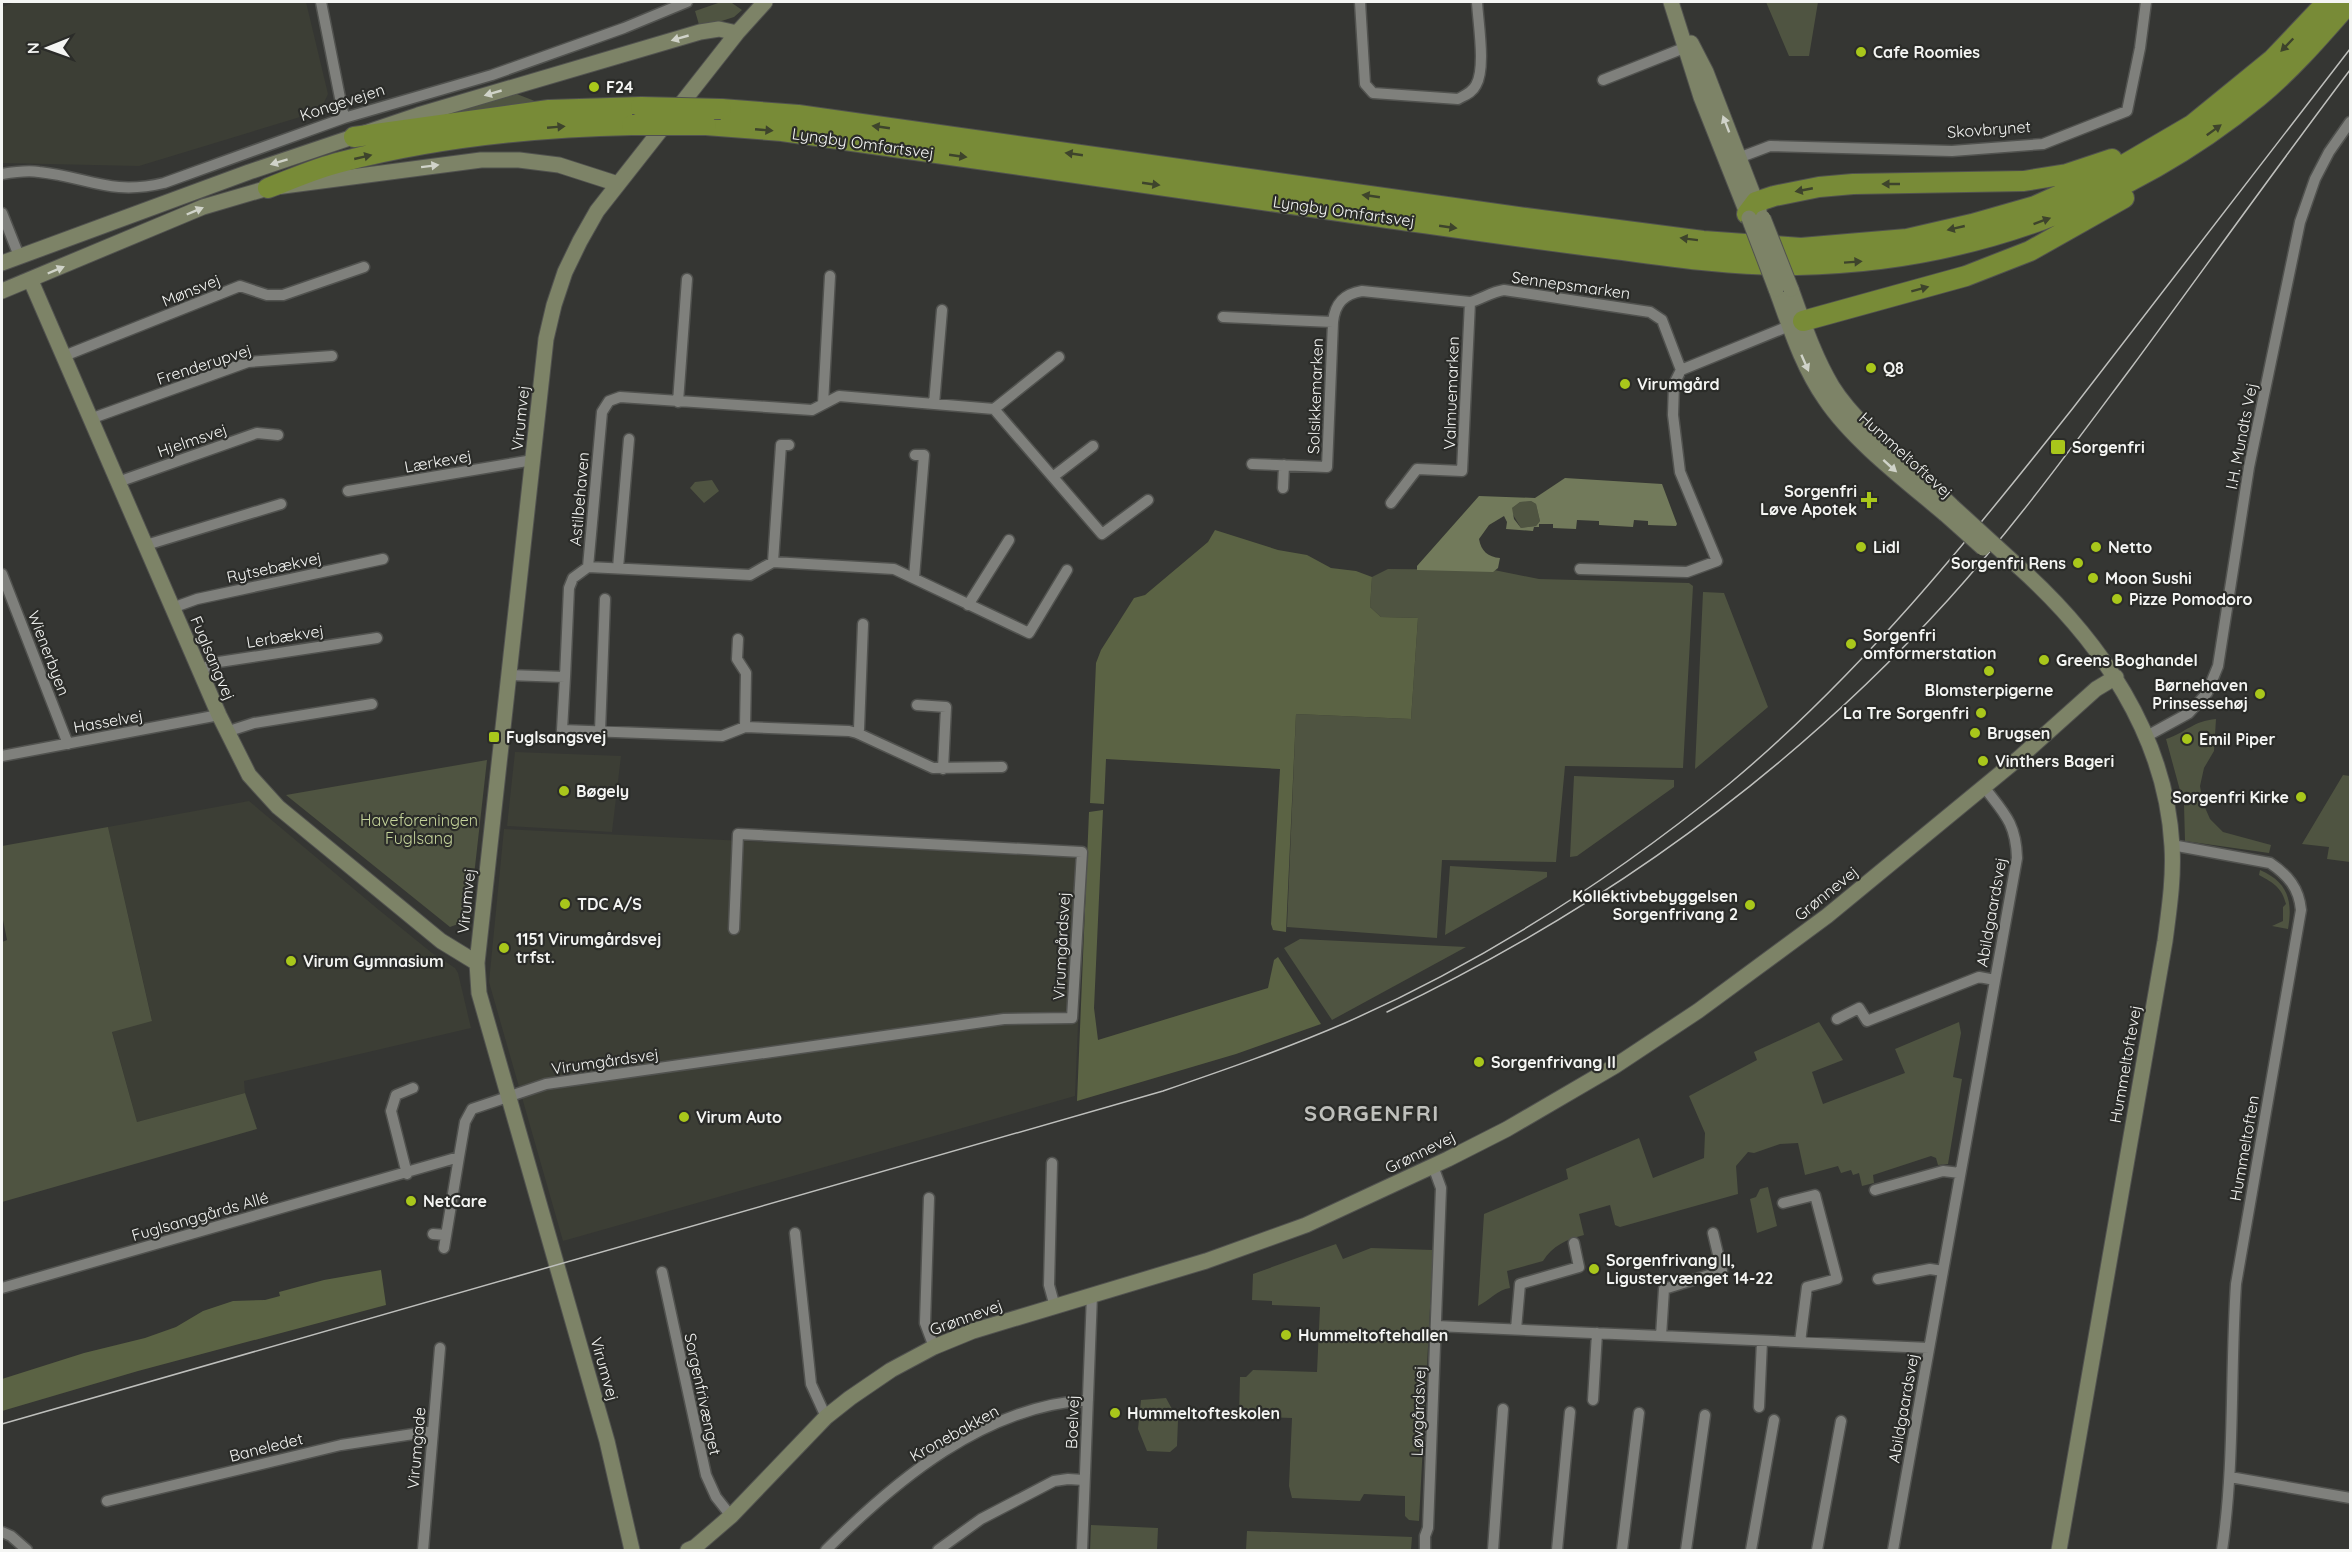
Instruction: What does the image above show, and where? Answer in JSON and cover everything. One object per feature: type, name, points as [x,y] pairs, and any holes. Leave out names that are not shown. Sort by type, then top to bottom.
[{"type":"highway","name":"Lyngby Omfartsvej","points":[[354,137],[549,110],[641,107],[721,109],[809,117],[1533,219],[1703,241],[1787,248],[1907,239],[1972,224],[2035,206],[2115,170],[2192,125],[2274,59],[2327,2]]},
{"type":"highway","name":"Lyngby Omfartsvej","points":[[268,188],[339,162],[413,146],[513,131],[564,126],[706,125],[782,131],[1544,240],[1701,260],[1794,265],[1856,262],[1911,256],[1977,242],[2052,217],[2109,193],[2174,158],[2260,96],[2316,42],[2350,2]]},
{"type":"highway","points":[[1754,213],[1774,196],[1853,184],[1984,183],[2024,181],[2067,174],[2107,161],[2192,125]]},
{"type":"highway","points":[[1796,324],[1966,276],[2030,250],[2126,197],[2174,158]]},
{"type":"street","points":[[321,2],[344,118]]},
{"type":"street","name":"Kongevejen","points":[[2,174],[39,171],[102,186],[143,188],[164,183],[344,118],[492,75],[624,28],[687,2]]},
{"type":"street","points":[[2,291],[31,281],[203,207],[268,188],[481,160],[519,160],[559,165],[618,184],[737,33],[765,2]]},
{"type":"street","points":[[1360,2],[1365,84],[1373,93],[1458,99],[1469,94],[1476,86],[1481,73],[1477,2]]},
{"type":"street","points":[[1671,2],[1689,46],[1706,72],[1733,160],[1754,213]]},
{"type":"street","name":"Skovbrynet","points":[[1733,160],[1770,146],[1952,151],[2043,144],[2127,111],[2140,48],[2146,2]]},
{"type":"street","points":[[2,263],[249,172],[418,115],[700,32],[719,29],[737,33]]},
{"type":"street","points":[[1604,80],[1689,46]]},
{"type":"street","name":"I.H. Mundts Vej","points":[[2147,736],[2189,713],[2207,693],[2218,666],[2249,467],[2300,222],[2315,179],[2329,152],[2350,122]]},
{"type":"street","name":"Virumvej","points":[[618,184],[597,211],[580,241],[554,305],[546,339],[477,963],[479,993],[607,1442],[632,1551]]},
{"type":"street","points":[[2,213],[19,256]]},
{"type":"street","name":"Hummeltoftevej","points":[[1754,213],[1796,324],[1840,397],[1948,510],[2061,609],[2096,648],[2116,677],[2147,736],[2161,777],[2172,845],[2172,881],[2165,942],[2059,1551]]},
{"type":"street","name":"Mønsvej","points":[[64,356],[240,286],[267,295],[283,295],[364,267]]},
{"type":"street","points":[[824,404],[830,276]]},
{"type":"street","points":[[678,402],[687,279]]},
{"type":"street","name":"Fuglsangvej","points":[[31,281],[226,732],[249,775],[278,807],[441,941],[477,963]]},
{"type":"street","name":"Sennepsmarken","points":[[1334,322],[1334,312],[1344,297],[1362,291],[1470,302],[1482,299],[1493,291],[1504,290],[1650,312],[1662,320],[1680,370]]},
{"type":"street","name":"Valmuemarken","points":[[1391,502],[1418,470],[1462,471],[1470,302]]},
{"type":"street","points":[[934,404],[942,310]]},
{"type":"street","name":"Solsikkemarken","points":[[1223,317],[1334,322],[1327,467],[1252,464]]},
{"type":"street","points":[[1580,569],[1687,572],[1717,561],[1680,472],[1673,415],[1674,384],[1680,370],[1796,324]]},
{"type":"street","name":"Frenderupvej","points":[[90,419],[249,362],[332,356]]},
{"type":"street","points":[[1059,357],[994,409],[1102,534],[1148,500]]},
{"type":"street","name":"Astilbehaven","points":[[600,731],[562,730],[569,588],[573,578],[588,567],[602,412],[609,401],[620,397],[812,410],[839,396],[994,409]]},
{"type":"street","name":"Hjelmsvej","points":[[118,482],[257,433],[278,435]]},
{"type":"street","points":[[618,568],[629,439]]},
{"type":"street","points":[[773,562],[781,445],[789,445]]},
{"type":"street","points":[[1054,476],[1093,446]]},
{"type":"street","points":[[914,578],[924,455],[915,455]]},
{"type":"street","name":"Lærkevej","points":[[348,491],[533,460]]},
{"type":"street","name":"Solsikkemarken","points":[[1283,488],[1284,465]]},
{"type":"street","points":[[146,545],[281,504]]},
{"type":"street","points":[[968,605],[1009,540]]},
{"type":"street","name":"Rytsebækvej","points":[[172,608],[197,599],[383,559]]},
{"type":"street","points":[[588,567],[750,575],[773,562],[894,569],[1029,633],[1067,570]]},
{"type":"street","name":"Wienerbyen","points":[[2,574],[68,744]]},
{"type":"street","points":[[606,599],[600,731],[723,736],[745,727],[857,732],[933,768],[1002,767]]},
{"type":"street","points":[[857,732],[859,729],[863,624]]},
{"type":"street","name":"Lerbækvej","points":[[200,670],[219,662],[377,638]]},
{"type":"street","points":[[738,639],[737,659],[746,673],[745,727]]},
{"type":"street","points":[[508,675],[565,677]]},
{"type":"street","name":"Grønnevej","points":[[688,1551],[731,1516],[826,1417],[891,1370],[934,1347],[974,1331],[1206,1261],[1306,1225],[1507,1129],[1608,1070],[1698,1011],[1827,916],[1984,787],[2096,689],[2116,677]]},
{"type":"street","points":[[226,732],[254,723],[372,704]]},
{"type":"street","points":[[917,705],[946,707],[943,769]]},
{"type":"street","name":"Hasselvej","points":[[2,756],[219,716]]},
{"type":"street","name":"Abildgaardsvej","points":[[1893,1551],[2017,858],[2016,838],[2009,820],[1984,787]]},
{"type":"street","name":"Virumgårdsvej","points":[[507,1096],[546,1084],[1004,1019],[1072,1018],[1082,852],[738,834],[734,929]]},
{"type":"street","name":"Hummeltoften","points":[[2172,845],[2270,863],[2283,871],[2293,882],[2301,910],[2236,1284],[2232,1336],[2230,1477],[2222,1551]]},
{"type":"street","name":"Abildgaardsvej","points":[[1837,1019],[1859,1008],[1867,1021],[1979,977],[1995,980]]},
{"type":"street","points":[[406,1174],[391,1112],[396,1095],[413,1088]]},
{"type":"street","points":[[444,1248],[465,1122],[472,1109],[507,1096]]},
{"type":"street","name":"Fuglsanggårds Allé","points":[[2,1288],[459,1157]]},
{"type":"street","points":[[1052,1163],[1049,1285],[1054,1306]]},
{"type":"street","name":"Løvgårdsvej","points":[[1425,1551],[1425,1536],[1428,1528],[1441,1188],[1433,1166]]},
{"type":"street","points":[[1875,1190],[1943,1171],[1960,1173]]},
{"type":"street","points":[[1783,1203],[1815,1195],[1838,1279],[1807,1287],[1800,1342]]},
{"type":"street","points":[[929,1198],[926,1323],[934,1347]]},
{"type":"street","points":[[795,1233],[811,1384],[826,1417]]},
{"type":"street","points":[[1661,1336],[1664,1289],[1722,1271],[1713,1233]]},
{"type":"street","points":[[433,1234],[446,1235]]},
{"type":"street","points":[[1516,1329],[1520,1284],[1579,1267],[1574,1243]]},
{"type":"street","points":[[1878,1280],[1930,1269],[1943,1271]]},
{"type":"street","name":"Sorgenfrivænget","points":[[662,1272],[706,1475],[716,1497],[731,1516]]},
{"type":"street","name":"Boelvej","points":[[1082,1551],[1092,1295]]},
{"type":"street","points":[[1436,1326],[1929,1348]]},
{"type":"street","points":[[1593,1400],[1597,1333]]},
{"type":"street","points":[[1760,1407],[1762,1341]]},
{"type":"street","name":"Virumgade","points":[[423,1551],[440,1348]]},
{"type":"street","name":"Kronebakken","points":[[826,1551],[862,1516],[914,1472],[957,1444],[1001,1422],[1038,1409],[1067,1401],[1088,1400]]},
{"type":"street","points":[[1493,1551],[1503,1409]]},
{"type":"street","points":[[1557,1551],[1570,1412]]},
{"type":"street","points":[[1622,1551],[1639,1413]]},
{"type":"street","points":[[1686,1551],[1705,1415]]},
{"type":"street","points":[[1751,1551],[1774,1420]]},
{"type":"street","points":[[1817,1551],[1841,1421]]},
{"type":"street","name":"Baneledet","points":[[107,1501],[341,1445],[433,1431]]},
{"type":"street","points":[[2230,1477],[2350,1498]]},
{"type":"street","points":[[938,1551],[981,1519],[1054,1481],[1084,1480]]},
{"type":"street","points":[[2,1532],[11,1536],[27,1551]]},
{"type":"shaded area","points":[[15,2],[306,2],[328,94],[320,111],[139,166],[2,163],[2,7]]},
{"type":"shaded area","points":[[1565,478],[1662,484],[1677,524],[1676,526],[1648,525],[1648,521],[1634,520],[1633,527],[1599,525],[1599,521],[1577,520],[1576,529],[1553,528],[1553,524],[1539,524],[1539,527],[1534,527],[1533,531],[1506,529],[1507,522],[1504,516],[1489,525],[1479,539],[1486,553],[1500,558],[1498,568],[1493,572],[1417,570],[1417,566],[1479,496],[1535,498]],"holes":[[[1531,501],[1536,504],[1540,521],[1536,526],[1521,528],[1514,519],[1512,508],[1520,502]]]},
{"type":"shaded area","points":[[1215,530],[1278,550],[1307,555],[1331,568],[1356,571],[1372,577],[1370,607],[1381,617],[1418,618],[1411,719],[1296,714],[1286,932],[1273,930],[1271,924],[1280,769],[1106,759],[1104,804],[1090,803],[1096,663],[1101,650],[1134,598],[1145,595],[1208,542]]},
{"type":"shaded area","name":"Bøgely","points":[[515,752],[621,756],[612,832],[507,826]]},
{"type":"shaded area","name":"Virum Gymnasium","points":[[249,801],[432,953],[455,968],[471,1028],[244,1081],[245,1093],[137,1122],[112,1031],[152,1020],[108,827]]},
{"type":"shaded area","points":[[1103,810],[1094,1008],[1098,1040],[1268,988],[1274,960],[1278,957],[1321,1024],[1236,1054],[1077,1101],[1089,812]]},
{"type":"shaded area","points":[[504,829],[1085,858],[1075,1096],[563,1241],[489,982]]},
{"type":"shaded area","points":[[381,1270],[386,1305],[138,1371],[2,1411],[2,1379],[84,1353],[145,1338],[176,1327],[203,1311],[233,1301],[265,1300],[280,1296],[279,1292],[324,1280]]},
{"type":"green space","points":[[721,2],[732,3],[742,10],[734,17],[700,28],[695,11]]},
{"type":"green space","points":[[1766,2],[1818,2],[1809,56],[1789,56]]},
{"type":"green space","points":[[514,93],[540,103],[406,123]]},
{"type":"green space","points":[[712,480],[719,491],[704,503],[690,488],[695,482]]},
{"type":"green space","points":[[1531,501],[1536,504],[1540,521],[1536,526],[1521,528],[1512,513],[1512,508],[1520,502]]},
{"type":"green space","points":[[1388,569],[1494,570],[1539,579],[1689,583],[1693,586],[1683,768],[1565,766],[1556,862],[1442,860],[1437,938],[1287,927],[1296,714],[1411,719],[1418,618],[1381,617],[1370,607],[1372,577]]},
{"type":"green space","points":[[1703,592],[1724,593],[1768,707],[1695,769]]},
{"type":"green space","points":[[2216,719],[2214,751],[2204,768],[2200,786],[2203,803],[2210,819],[2223,832],[2271,845],[2269,853],[2185,841],[2184,805],[2166,739],[2201,722]]},
{"type":"green space","name":"Haveforeningen Fuglsang","points":[[487,760],[469,920],[450,927],[286,795]]},
{"type":"green space","points":[[2343,775],[2350,776],[2350,862],[2327,859],[2329,847],[2302,844]]},
{"type":"green space","points":[[1574,776],[1674,780],[1674,787],[1577,856],[1570,857]]},
{"type":"green space","points":[[108,827],[152,1021],[112,1032],[137,1122],[245,1093],[257,1129],[2,1202],[2,942],[7,940],[2,915],[2,846]]},
{"type":"green space","points":[[1450,866],[1547,872],[1547,877],[1445,935]]},
{"type":"green space","points":[[2260,870],[2277,880],[2286,894],[2290,910],[2288,929],[2272,926],[2283,921],[2283,907],[2286,904],[2277,886],[2259,875]]},
{"type":"green space","points":[[1300,939],[1466,947],[1332,1020],[1284,948]]},
{"type":"green space","points":[[1819,1022],[1843,1060],[1812,1072],[1823,1104],[1905,1073],[1895,1049],[1959,1022],[1961,1033],[1953,1077],[1962,1079],[1948,1164],[1938,1165],[1936,1158],[1931,1156],[1873,1175],[1874,1183],[1862,1186],[1859,1173],[1853,1175],[1851,1170],[1841,1173],[1838,1166],[1805,1175],[1798,1143],[1780,1144],[1754,1153],[1748,1152],[1736,1166],[1738,1194],[1620,1227],[1615,1225],[1610,1205],[1579,1214],[1584,1235],[1560,1244],[1543,1261],[1507,1271],[1510,1288],[1497,1293],[1478,1306],[1484,1214],[1568,1179],[1566,1169],[1639,1138],[1653,1178],[1704,1158],[1705,1133],[1689,1096],[1757,1060],[1754,1052]]},
{"type":"green space","points":[[1768,1187],[1777,1226],[1757,1233],[1750,1199],[1756,1197],[1760,1189]]},
{"type":"green space","points":[[1336,1244],[1343,1259],[1371,1248],[1433,1250],[1419,1521],[1409,1520],[1405,1516],[1405,1496],[1364,1494],[1360,1501],[1292,1498],[1289,1486],[1292,1418],[1239,1416],[1240,1377],[1246,1377],[1253,1370],[1317,1372],[1320,1307],[1272,1305],[1272,1301],[1252,1300],[1253,1274]]},
{"type":"green space","points":[[1166,1398],[1178,1420],[1177,1446],[1170,1452],[1147,1451],[1138,1429],[1141,1400]]},
{"type":"green space","points":[[1091,1525],[1158,1528],[1157,1550],[1090,1550]]},
{"type":"green space","points":[[1247,1531],[1412,1537],[1411,1550],[1246,1550]]},
{"type":"tram line","points":[[2,1424],[1163,1091],[1345,1023],[1496,946],[1592,885],[1685,819],[1777,742],[1868,652],[1952,557],[2033,458],[2350,49]]},
{"type":"tram line","points":[[1387,1012],[1542,929],[1616,883],[1688,833],[1757,780],[1823,724],[1887,664],[1948,600],[2042,486],[2350,70]]},
{"type":"place","name":"Cafe Roomies","points":[[1861,52]]},
{"type":"place","name":"F24","points":[[594,87]]},
{"type":"place","name":"Q8","points":[[1871,368]]},
{"type":"place","name":"Virumgård","points":[[1625,384]]},
{"type":"place","name":"Sorgenfri","points":[[2058,447]]},
{"type":"place","name":"Sorgenfri Løve Apotek","points":[[1869,500]]},
{"type":"place","name":"Lidl","points":[[1861,547]]},
{"type":"place","name":"Netto","points":[[2096,547]]},
{"type":"place","name":"Sorgenfri Rens","points":[[2078,563]]},
{"type":"place","name":"Moon Sushi","points":[[2093,578]]},
{"type":"place","name":"Pizze Pomodoro","points":[[2117,599]]},
{"type":"place","name":"Sorgenfri omformerstation","points":[[1851,644]]},
{"type":"place","name":"Greens Boghandel","points":[[2044,660]]},
{"type":"place","name":"Blomsterpigerne","points":[[1989,671]]},
{"type":"place","name":"Børnehaven Prinsessehøj","points":[[2260,694]]},
{"type":"place","name":"La Tre Sorgenfri","points":[[1981,713]]},
{"type":"place","name":"Brugsen","points":[[1975,733]]},
{"type":"place","name":"Fuglsangsvej","points":[[494,737]]},
{"type":"place","name":"Emil Piper","points":[[2187,739]]},
{"type":"place","name":"Vinthers Bageri","points":[[1983,761]]},
{"type":"place","name":"Bøgely","points":[[564,791]]},
{"type":"place","name":"Sorgenfri Kirke","points":[[2301,797]]},
{"type":"place","name":"TDC A/S","points":[[565,904]]},
{"type":"place","name":"Kollektivbebyggelsen Sorgenfrivang 2","points":[[1750,905]]},
{"type":"place","name":"1151 Virumgårdsvej trfst.","points":[[504,948]]},
{"type":"place","name":"Virum Gymnasium","points":[[291,961]]},
{"type":"place","name":"Sorgenfrivang II","points":[[1479,1062]]},
{"type":"place","name":"Virum Auto","points":[[684,1117]]},
{"type":"place","name":"NetCare","points":[[411,1201]]},
{"type":"place","name":"Sorgenfrivang II, Ligustervænget 14-22","points":[[1594,1269]]},
{"type":"place","name":"Hummeltoftehallen","points":[[1286,1335]]},
{"type":"place","name":"Hummeltofteskolen","points":[[1115,1413]]},
{"type":"district","name":"SORGENFRI","points":[[1372,1113]]}]
